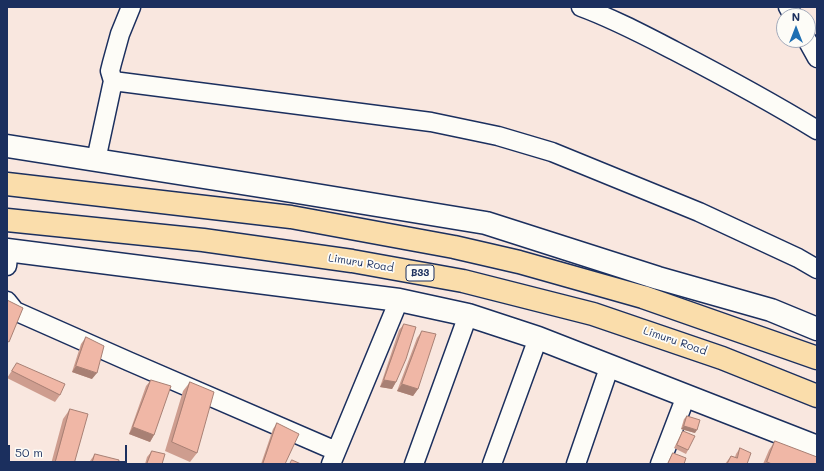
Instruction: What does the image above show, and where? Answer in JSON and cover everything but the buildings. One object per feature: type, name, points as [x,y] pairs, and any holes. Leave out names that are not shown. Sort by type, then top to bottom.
[{"type":"highway","points":[[7,184],[291,218],[454,247],[519,262],[643,297],[817,358]]},
{"type":"highway","name":"Limuru Road","points":[[7,220],[203,240],[352,261],[463,280],[593,314],[722,358],[817,396]]},
{"type":"street","points":[[96,160],[113,81],[110,71],[120,34],[131,7]]},
{"type":"street","points":[[581,7],[633,29],[696,62],[817,130]]},
{"type":"street","points":[[811,48],[817,58]]},
{"type":"street","points":[[113,81],[431,122],[498,136],[552,152],[699,212],[798,258],[817,269]]},
{"type":"street","points":[[7,146],[486,223],[658,278],[772,310],[817,329]]},
{"type":"street","points":[[8,255],[399,300],[468,315],[538,338],[610,365],[817,447]]},
{"type":"street","points":[[7,301],[15,311],[334,458],[399,300]]},
{"type":"street","points":[[414,464],[468,315]]},
{"type":"street","points":[[492,464],[538,338]]},
{"type":"street","points":[[576,464],[610,365]]},
{"type":"street","points":[[660,464],[686,396]]}]
